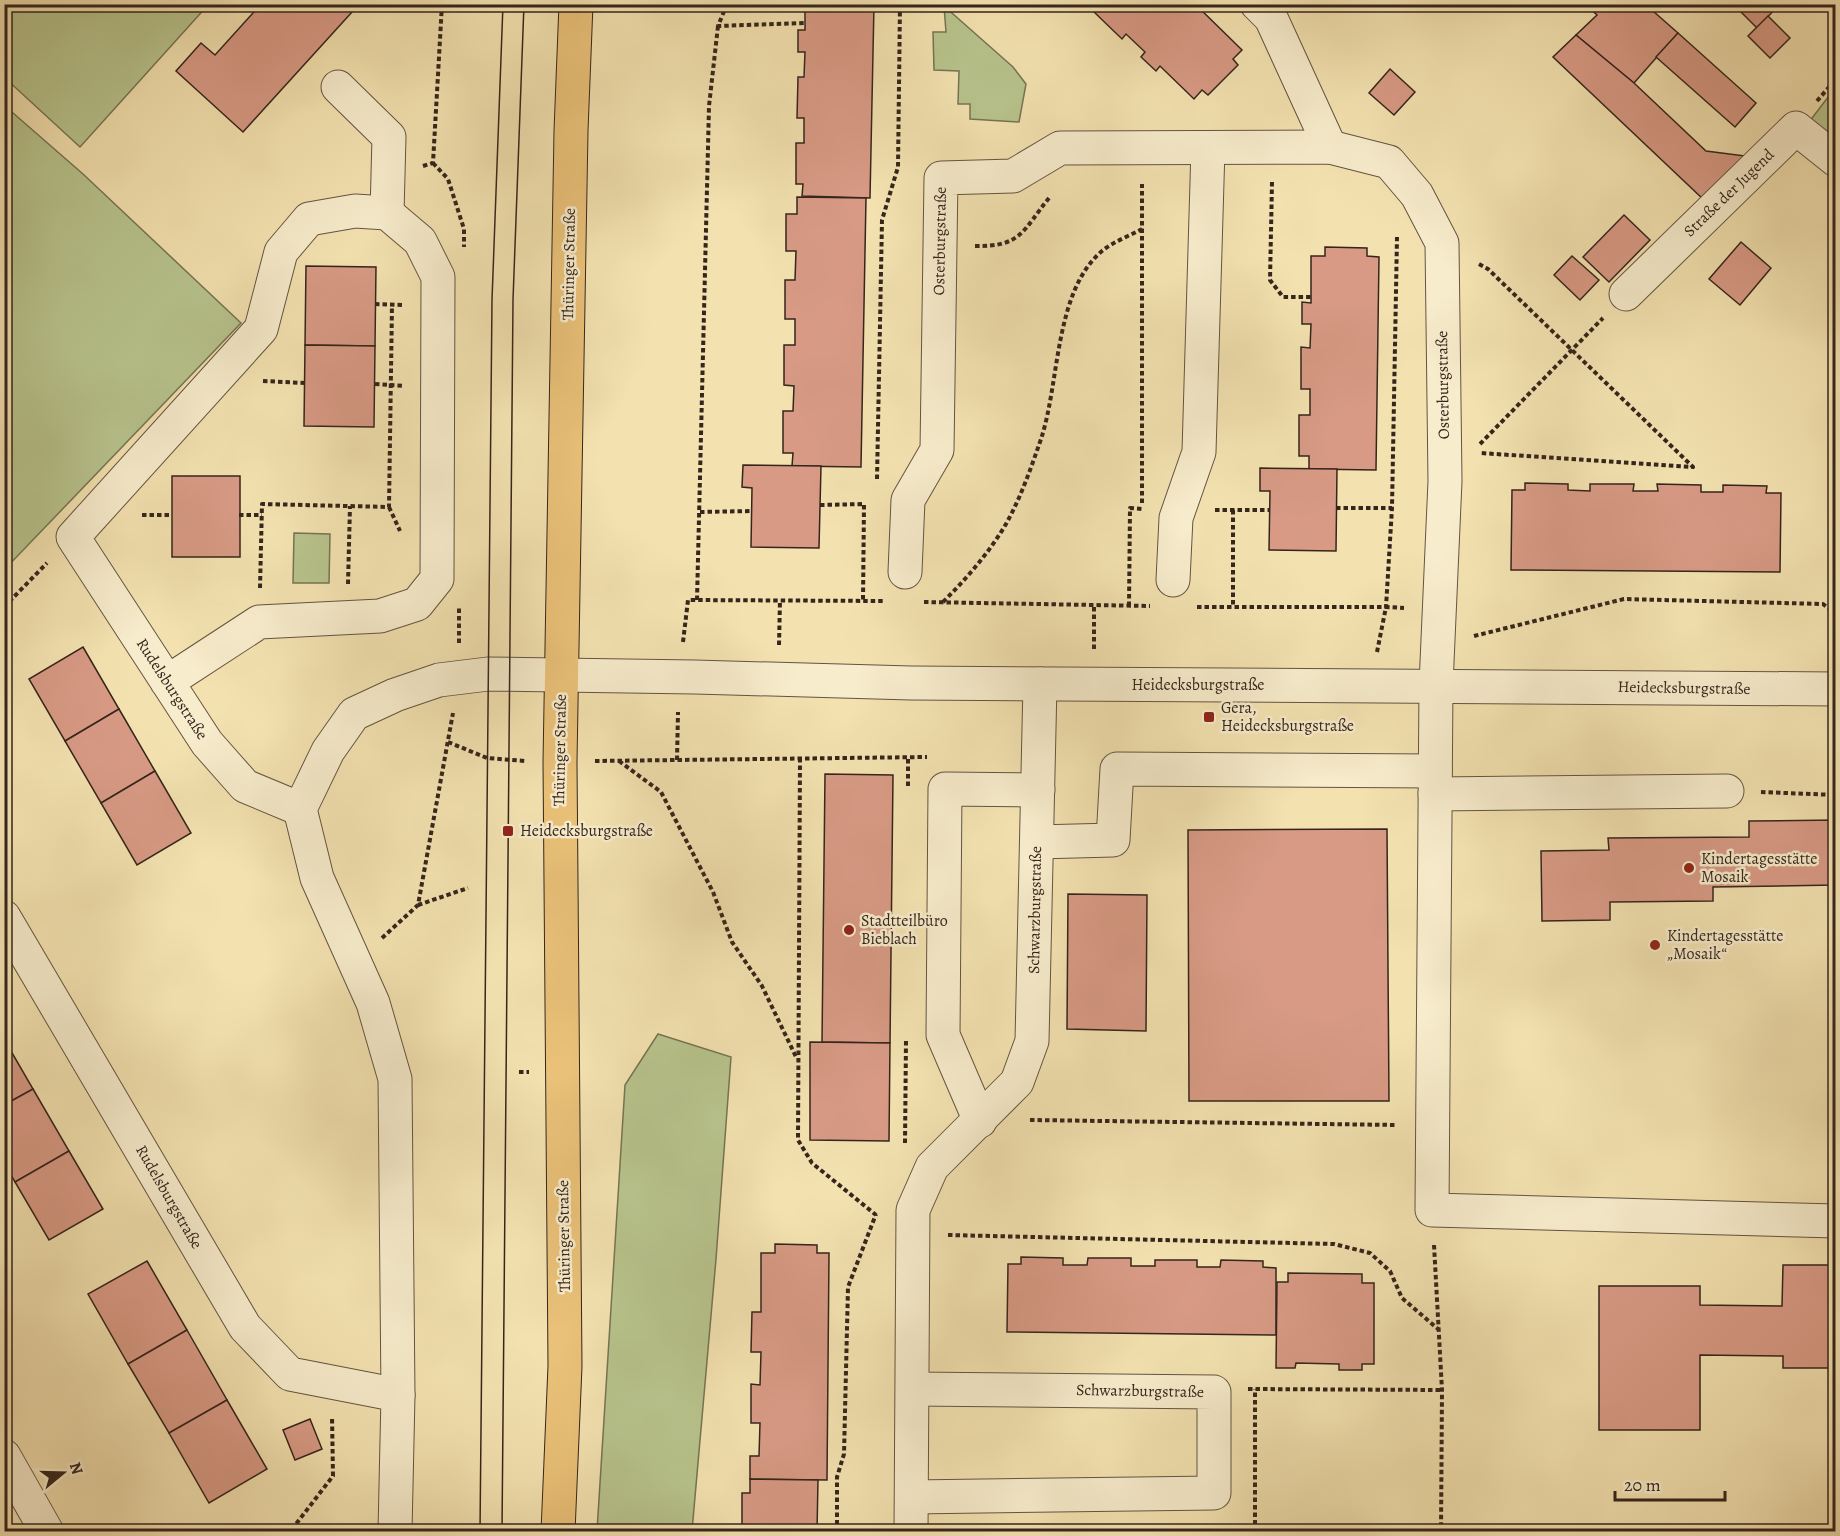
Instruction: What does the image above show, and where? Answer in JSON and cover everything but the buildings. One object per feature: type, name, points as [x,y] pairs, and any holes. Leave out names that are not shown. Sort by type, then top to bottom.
[{"type":"main road","name":"Thüringer Straße","points":[[558,1532],[565,1366],[561,676],[571,143],[576,4]]},
{"type":"street","points":[[1257,4],[1271,18],[1330,147]]},
{"type":"street","points":[[338,87],[389,137],[387,213]]},
{"type":"street","name":"Straße der Jugend","points":[[1626,294],[1796,128],[1836,160]]},
{"type":"street","name":"Osterburgstraße","points":[[905,572],[908,500],[937,450],[940,178],[1013,176],[1060,148],[1330,147],[1389,162],[1417,195],[1442,243],[1444,481],[1436,686],[1432,1210],[1836,1221]]},
{"type":"street","points":[[1167,593],[1176,518],[1199,452],[1208,148]]},
{"type":"street","points":[[73,537],[261,329],[281,252],[309,219],[355,211],[387,213],[420,241],[438,276],[436,579],[417,604],[380,616],[259,622],[167,682]]},
{"type":"street","name":"Rudelsburgstraße","points":[[73,537],[207,743],[245,786],[300,809]]},
{"type":"street","points":[[395,1532],[398,1395],[395,1079],[373,1003],[316,878],[300,809],[328,751],[354,714],[395,695],[439,680],[488,674],[561,676]]},
{"type":"street","name":"Heidecksburgstraße","points":[[561,676],[1040,684],[1836,689]]},
{"type":"street","name":"Schwarzburgstraße","points":[[911,1532],[913,1210],[932,1167],[1017,1082],[1032,1041],[1040,684]]},
{"type":"street","points":[[1036,842],[1113,840],[1117,769],[1727,791]]},
{"type":"street","points":[[980,1121],[943,1035],[945,789],[1038,790]]},
{"type":"street","name":"Rudelsburgstraße","points":[[4,917],[245,1327],[290,1374],[398,1395]]},
{"type":"street","name":"Schwarzburgstraße","points":[[912,1497],[1214,1493],[1214,1392],[913,1389]]},
{"type":"street","points":[[4,1456],[47,1532]]},
{"type":"path","points":[[387,176],[433,163],[442,4]]},
{"type":"path","points":[[697,600],[709,106],[718,26],[727,4]]},
{"type":"path","points":[[877,480],[882,220],[898,167],[900,4]]},
{"type":"path","points":[[718,26],[805,23]]},
{"type":"path","points":[[1142,173],[1142,509]]},
{"type":"path","points":[[1272,175],[1270,280],[1283,297],[1311,297]]},
{"type":"path","points":[[939,246],[995,246],[1015,239],[1028,227],[1053,193]]},
{"type":"path","points":[[1371,686],[1386,608],[1392,508],[1398,226]]},
{"type":"path","points":[[943,602],[967,577],[1005,525],[1025,483],[1042,436],[1071,295],[1087,266],[1103,249],[1142,229]]},
{"type":"path","points":[[1442,243],[1488,269],[1693,467],[1472,453]]},
{"type":"path","points":[[259,622],[262,504],[389,507],[392,305]]},
{"type":"path","points":[[1444,481],[1587,334]]},
{"type":"path","points":[[862,601],[864,504]]},
{"type":"path","points":[[820,505],[870,504]]},
{"type":"path","points":[[348,618],[350,506]]},
{"type":"path","points":[[1129,606],[1130,508],[1269,510]]},
{"type":"path","points":[[1336,508],[1392,508]]},
{"type":"path","points":[[1233,510],[1233,607]]},
{"type":"path","points":[[700,512],[752,512]]},
{"type":"path","points":[[239,514],[262,515]]},
{"type":"path","points":[[4,607],[73,537]]},
{"type":"path","points":[[923,602],[1129,606],[1167,593]]},
{"type":"path","points":[[1438,645],[1624,599],[1823,604],[1836,614]]},
{"type":"path","points":[[677,759],[678,677],[688,600],[893,601]]},
{"type":"path","points":[[778,679],[780,600]]},
{"type":"path","points":[[1094,605],[1094,684]]},
{"type":"path","points":[[1192,607],[1440,608]]},
{"type":"path","points":[[418,905],[448,742],[487,758],[560,762],[932,757]]},
{"type":"path","points":[[908,757],[908,792]]},
{"type":"path","points":[[800,758],[798,1140],[812,1163],[876,1215]]},
{"type":"path","points":[[618,760],[661,792],[713,892],[732,942],[762,986],[798,1062]]},
{"type":"path","points":[[1727,791],[1836,795]]},
{"type":"path","points":[[356,963],[418,905],[468,888]]},
{"type":"path","points":[[901,1154],[905,1143],[906,1038]]},
{"type":"path","points":[[1029,1120],[1432,1125]]},
{"type":"path","points":[[837,1532],[837,1477],[843,1454],[848,1287],[880,1204]]},
{"type":"path","points":[[947,1235],[1334,1244],[1370,1253],[1390,1271],[1402,1298],[1438,1329]]},
{"type":"path","points":[[1436,1264],[1442,1390],[1441,1532]]},
{"type":"path","points":[[284,1532],[296,1524],[333,1476],[331,1383]]},
{"type":"path","points":[[1214,1392],[1255,1389],[1442,1390]]},
{"type":"path","points":[[1255,1389],[1255,1532]]},
{"type":"green space","points":[[4,5],[208,5],[80,147],[5,78]]},
{"type":"green space","points":[[944,6],[1013,67],[1026,84],[1019,122],[970,119],[970,104],[958,104],[959,71],[934,70],[933,32],[946,32]]},
{"type":"green space","points":[[1835,88],[1835,151],[1806,126]]},
{"type":"green space","points":[[5,106],[83,174],[241,323],[5,569]]},
{"type":"green space","points":[[294,533],[330,534],[329,583],[293,583]]},
{"type":"green space","points":[[658,1034],[731,1057],[692,1531],[597,1531],[625,1085]]},
{"type":"tram line","points":[[480,1532],[492,300],[503,4]]},
{"type":"tram line","points":[[502,1532],[513,300],[524,4]]},
{"type":"place","name":"Gera, Heidecksburgstraße","points":[[1209,717]]},
{"type":"place","name":"Heidecksburgstraße","points":[[508,831]]},
{"type":"place","name":"Kindertagesstätte Mosaik","points":[[1689,868]]},
{"type":"place","name":"Stadtteilbüro Bieblach","points":[[849,930]]},
{"type":"place","name":"Kindertagesstätte „Mosaik“","points":[[1655,945]]}]
